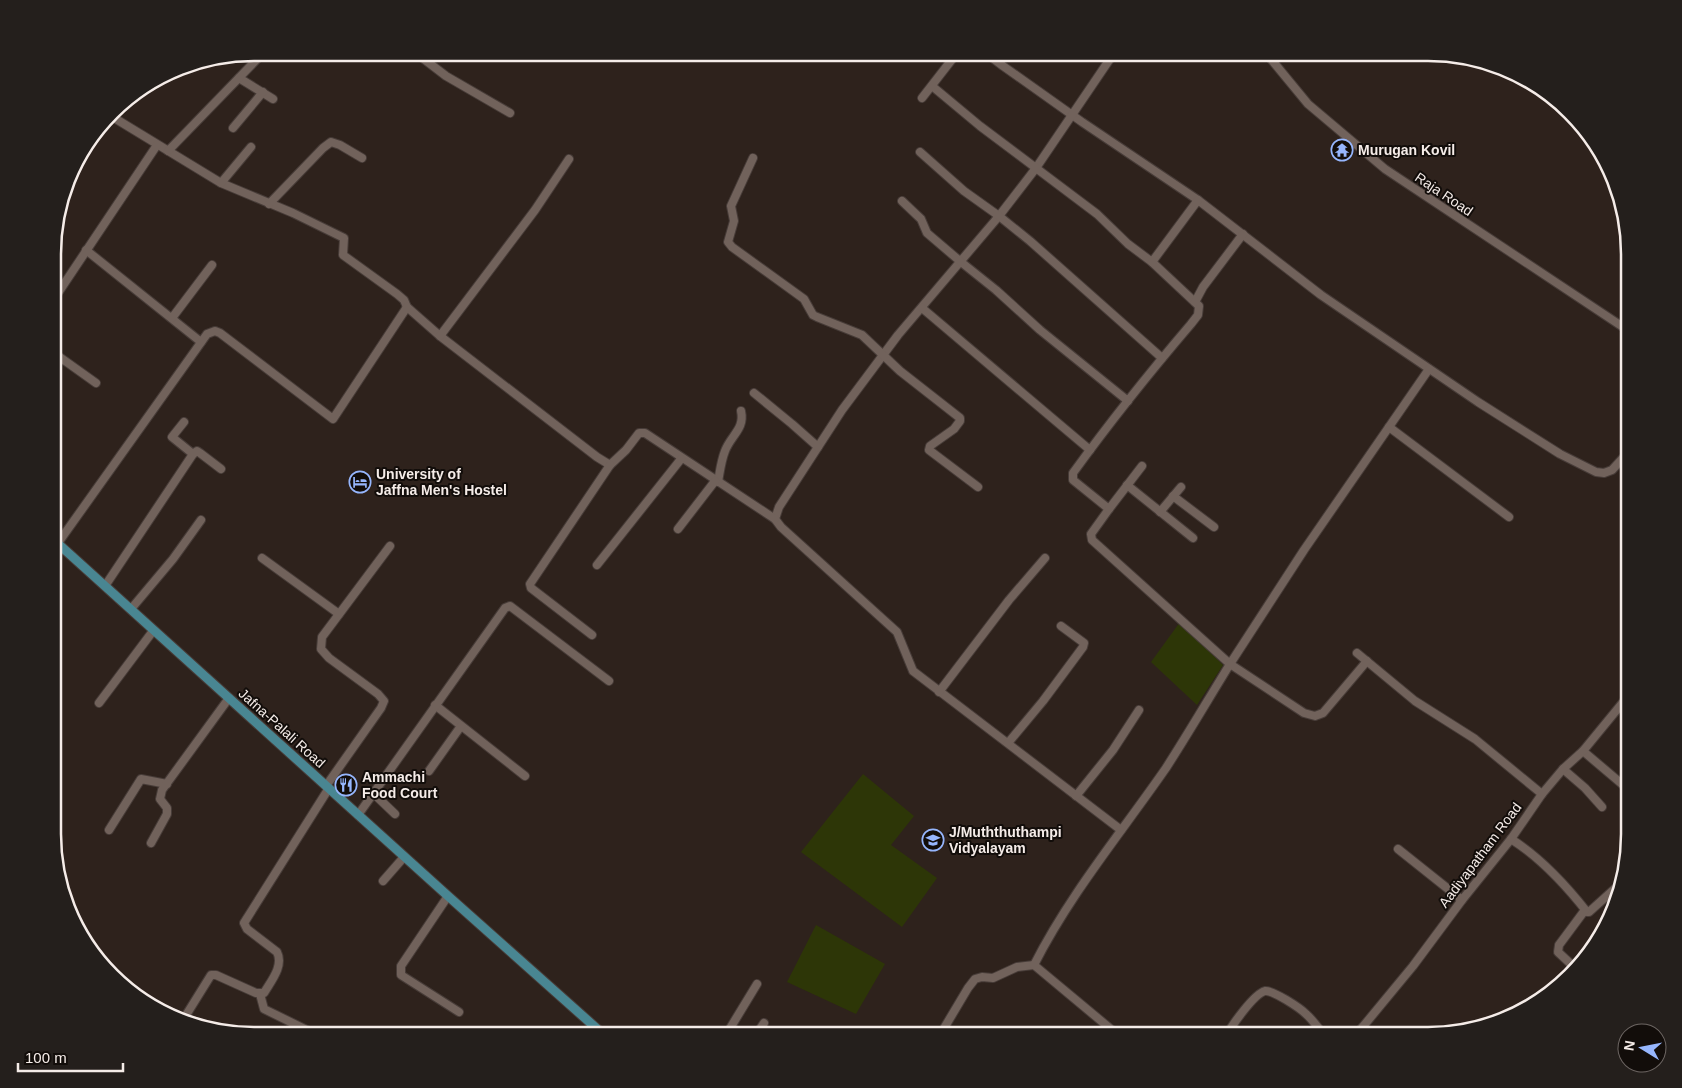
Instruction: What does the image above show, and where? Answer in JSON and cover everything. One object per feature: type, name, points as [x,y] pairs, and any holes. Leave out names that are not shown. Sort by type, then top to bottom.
[{"type":"main road","name":"Jafna-Palali Road","points":[[61,546],[595,1027]]},
{"type":"street","points":[[168,151],[255,61]]},
{"type":"street","points":[[427,61],[446,76],[510,113]]},
{"type":"street","points":[[922,98],[950,61]]},
{"type":"street","points":[[997,61],[1072,115],[1198,200],[1322,295],[1428,368],[1560,454],[1596,472],[1604,473],[1612,470],[1621,460]]},
{"type":"street","points":[[775,518],[779,507],[842,410],[883,355],[999,216],[1036,168],[1108,61]]},
{"type":"street","name":"Raja Road","points":[[1273,61],[1308,104],[1385,169],[1621,326]]},
{"type":"street","points":[[239,78],[273,99]]},
{"type":"street","points":[[932,86],[980,126],[1097,214],[1128,244],[1152,262],[1199,306],[1198,315],[1128,401],[1090,450],[1072,477],[1073,480],[1109,509]]},
{"type":"street","points":[[233,128],[263,92]]},
{"type":"street","points":[[117,119],[221,183],[302,217],[344,238],[343,255],[397,294],[404,300],[407,307],[440,336],[610,465]]},
{"type":"street","points":[[269,204],[331,142],[362,158]]},
{"type":"street","points":[[61,288],[157,145]]},
{"type":"street","points":[[221,183],[251,147]]},
{"type":"street","points":[[920,152],[964,192],[999,216],[1078,282],[1162,358]]},
{"type":"street","points":[[753,158],[731,206],[734,222],[728,242],[732,247],[804,299],[813,315],[862,335],[900,371],[960,418],[954,429],[930,446],[929,450],[978,487]]},
{"type":"street","points":[[440,336],[535,210],[569,159]]},
{"type":"street","points":[[1152,262],[1198,200]]},
{"type":"street","points":[[902,201],[924,222],[927,233],[996,290],[1040,330],[1128,401]]},
{"type":"street","points":[[1195,302],[1203,287],[1243,234]]},
{"type":"street","points":[[86,250],[201,342]]},
{"type":"street","points":[[172,318],[212,265]]},
{"type":"street","points":[[61,535],[207,334],[214,331],[220,334],[334,419],[407,307]]},
{"type":"street","points":[[922,308],[1090,450]]},
{"type":"street","points":[[61,358],[96,382]]},
{"type":"street","points":[[1034,965],[1048,937],[1082,885],[1166,766],[1304,550],[1428,368]]},
{"type":"street","points":[[754,393],[818,447]]},
{"type":"street","points":[[678,529],[717,481],[726,448],[742,424],[740,411]]},
{"type":"street","points":[[184,422],[172,437],[193,454]]},
{"type":"street","points":[[1389,427],[1509,517]]},
{"type":"street","points":[[592,635],[531,588],[530,584],[610,465],[626,450],[639,433],[642,433],[775,518],[781,527],[897,632],[913,671],[1121,830]]},
{"type":"street","points":[[105,586],[193,454],[197,451],[220,469]]},
{"type":"street","points":[[598,565],[681,459]]},
{"type":"street","points":[[1142,466],[1091,534],[1092,540],[1230,664],[1297,709],[1308,715],[1315,716],[1323,713],[1367,661]]},
{"type":"street","points":[[1126,485],[1193,538]]},
{"type":"street","points":[[1160,512],[1181,487]]},
{"type":"street","points":[[1173,496],[1214,527]]},
{"type":"street","points":[[131,609],[173,559],[201,520]]},
{"type":"street","points":[[260,994],[264,993],[271,981],[280,963],[280,957],[277,952],[247,929],[244,923],[327,787],[384,701],[378,694],[329,658],[320,649],[322,637],[390,546]]},
{"type":"street","points":[[262,558],[339,614]]},
{"type":"street","points":[[939,692],[1009,600],[1045,558]]},
{"type":"street","points":[[358,815],[505,608],[510,606],[609,681]]},
{"type":"street","points":[[1008,743],[1043,701],[1083,647],[1084,644],[1060,626]]},
{"type":"street","points":[[99,703],[153,631]]},
{"type":"street","points":[[1357,652],[1414,701],[1475,739],[1542,794]]},
{"type":"street","points":[[151,843],[167,814],[167,808],[160,800],[160,795],[229,698]]},
{"type":"street","points":[[436,705],[524,776]]},
{"type":"street","name":"Aadiyapatham Road","points":[[1362,1027],[1511,839],[1542,794],[1563,769],[1583,751],[1621,705]]},
{"type":"street","points":[[1076,796],[1113,750],[1140,710]]},
{"type":"street","points":[[428,771],[461,726]]},
{"type":"street","points":[[1583,751],[1621,783]]},
{"type":"street","points":[[1563,769],[1585,788],[1602,807]]},
{"type":"street","points":[[109,830],[141,779],[167,784]]},
{"type":"street","points":[[373,793],[395,814]]},
{"type":"street","points":[[1511,839],[1532,852],[1578,899],[1587,912],[1590,912],[1612,892]]},
{"type":"street","points":[[1398,849],[1462,900]]},
{"type":"street","points":[[383,882],[404,857]]},
{"type":"street","points":[[448,896],[401,966],[401,975],[459,1012]]},
{"type":"street","points":[[1571,963],[1558,952],[1559,945],[1585,910]]},
{"type":"street","points":[[945,1027],[975,979],[982,977],[993,978],[1018,967],[1034,965],[1108,1027]]},
{"type":"street","points":[[186,1015],[211,975],[216,975],[260,994]]},
{"type":"street","points":[[731,1027],[757,984]]},
{"type":"street","points":[[1232,1027],[1238,1017],[1255,999],[1268,991],[1288,1001],[1305,1013],[1317,1027]]},
{"type":"street","points":[[260,994],[264,1009],[299,1027]]},
{"type":"street","points":[[761,1027],[764,1023]]},
{"type":"green space","points":[[1180,622],[1223,665],[1197,705],[1151,662]]},
{"type":"green space","points":[[863,774],[914,816],[891,845],[937,878],[902,927],[801,852]]},
{"type":"green space","points":[[816,925],[885,964],[856,1014],[787,982]]},
{"type":"place","name":"Murugan Kovil","points":[[1342,150]]},
{"type":"place","name":"University of Jaffna Men's Hostel","points":[[360,482]]},
{"type":"place","name":"Ammachi Food Court","points":[[346,785]]},
{"type":"place","name":"J/Muththuthampi Vidyalayam","points":[[933,840]]}]
